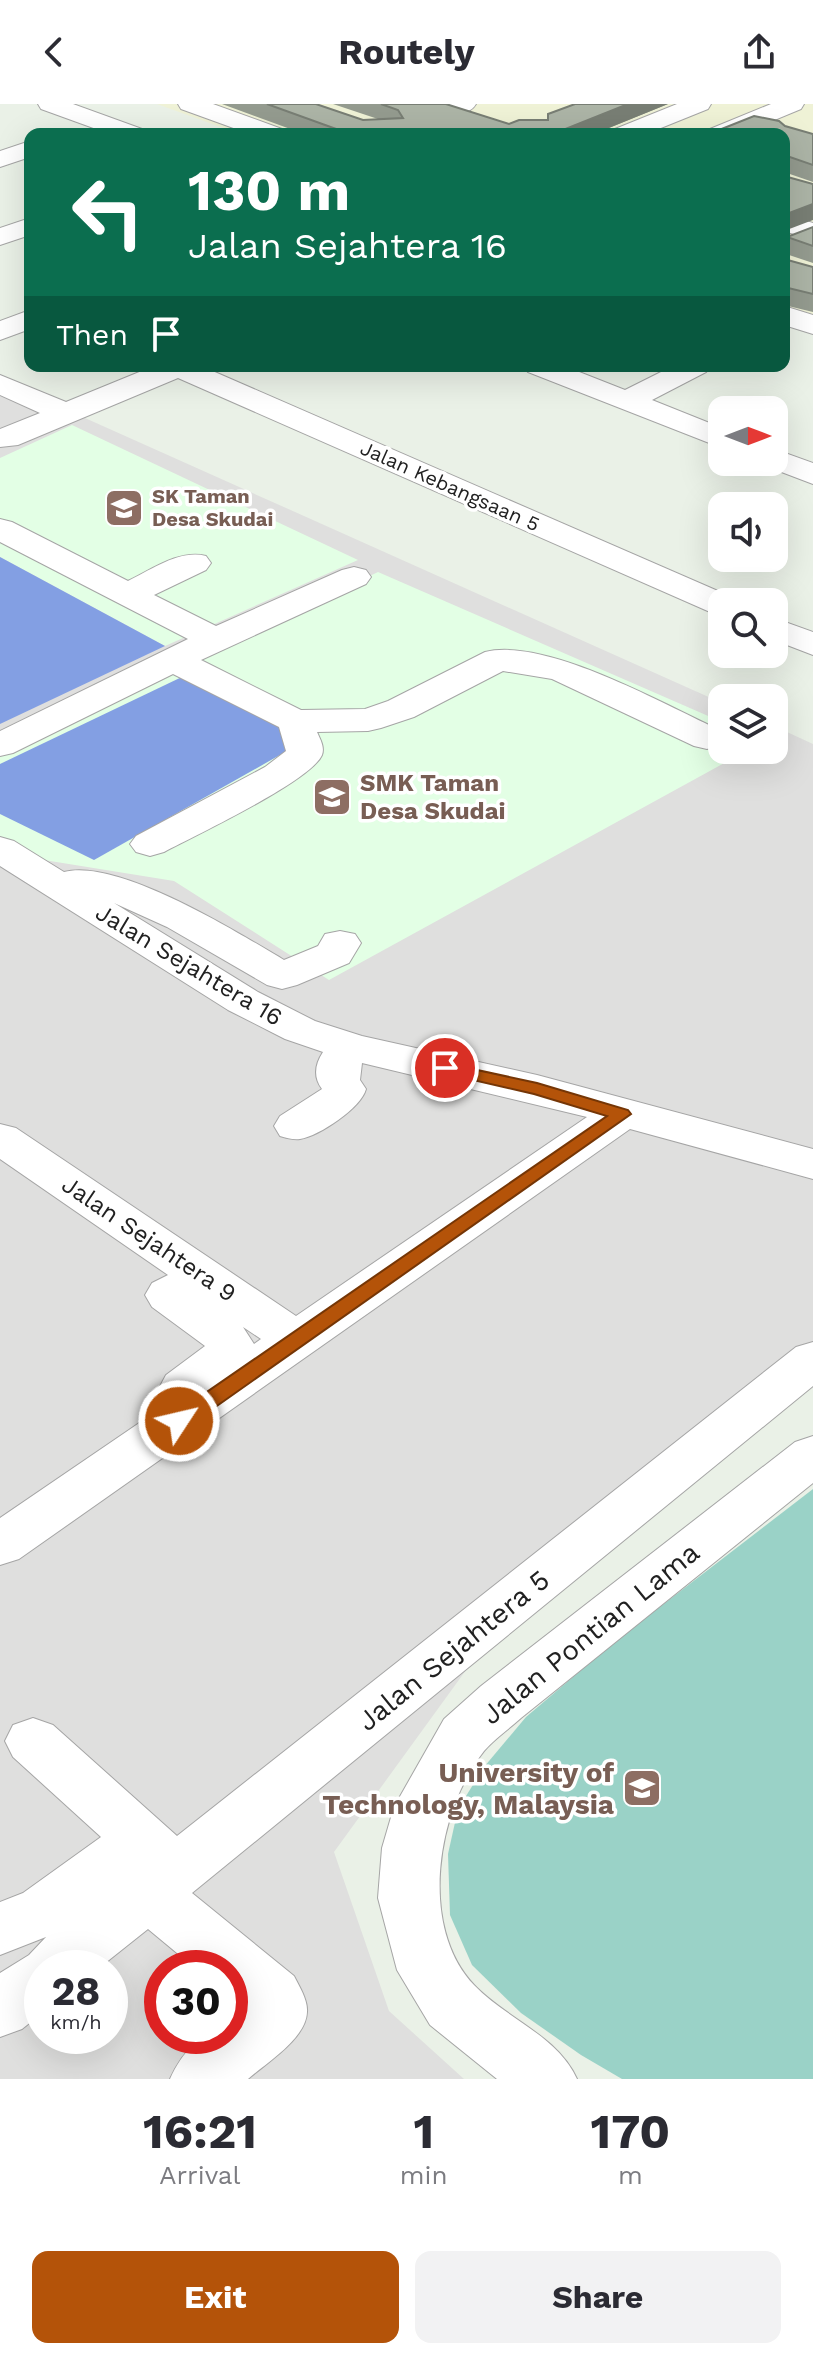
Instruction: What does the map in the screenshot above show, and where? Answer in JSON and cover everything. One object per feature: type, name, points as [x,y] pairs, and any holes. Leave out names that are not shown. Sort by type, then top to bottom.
[{"type":"street","points":[[50,104],[117,128]]},
{"type":"street","points":[[639,128],[699,104]]},
{"type":"street","points":[[734,128],[792,104]]},
{"type":"street","points":[[233,119],[267,108]]},
{"type":"street","points":[[184,114],[233,119],[257,128]]},
{"type":"street","points":[[751,121],[775,128]]},
{"type":"street","points":[[94,128],[106,124]]},
{"type":"street","points":[[0,159],[24,151]]},
{"type":"street","points":[[790,224],[812,231]]},
{"type":"street","points":[[0,237],[24,228]]},
{"type":"street","points":[[790,241],[812,231]]},
{"type":"street","points":[[790,317],[813,325]]},
{"type":"street","points":[[0,331],[24,321]]},
{"type":"street","points":[[0,438],[67,414],[165,372]]},
{"type":"street","name":"Jalan Kebangsaan 5","points":[[193,372],[708,599]]},
{"type":"street","points":[[553,372],[708,433]]},
{"type":"street","points":[[627,401],[684,372]]},
{"type":"street","points":[[0,384],[67,414]]},
{"type":"street","points":[[0,529],[216,640]]},
{"type":"street","points":[[127,595],[194,563]]},
{"type":"street","points":[[0,745],[354,577]]},
{"type":"street","points":[[788,634],[813,644]]},
{"type":"street","points":[[175,661],[295,721],[368,720],[401,709],[498,660],[561,670],[707,738]]},
{"type":"street","points":[[150,844],[278,775],[303,756],[305,748],[295,721]]},
{"type":"street","name":"Jalan Sejahtera 16","points":[[0,849],[243,1001],[300,1030],[352,1047],[537,1089],[621,1114]]},
{"type":"street","points":[[44,877],[93,883],[150,901],[282,976]]},
{"type":"street","points":[[243,1001],[282,976],[334,954],[340,943]]},
{"type":"street","points":[[296,1126],[342,1096],[344,1089],[338,1081],[338,1062],[352,1047]]},
{"type":"street","points":[[5,1535],[203,1405],[621,1114],[813,1164]]},
{"type":"street","name":"Jalan Sejahtera 9","points":[[0,1138],[297,1340]]},
{"type":"street","points":[[203,1276],[169,1295],[222,1333],[230,1346],[224,1360],[183,1388],[203,1405]]},
{"type":"street","name":"Jalan Sejahtera 5","points":[[72,1950],[156,1868],[813,1359]]},
{"type":"street","name":"Jalan Pontian Lama","points":[[545,2079],[452,2005],[428,1970],[408,1898],[412,1848],[423,1807],[464,1735],[501,1702],[813,1455]]},
{"type":"street","points":[[33,1741],[156,1868],[272,1995],[276,2013],[202,2079]]},
{"type":"street","points":[[0,1929],[156,1868]]},
{"type":"street","points":[[0,2009],[24,1991]]},
{"type":"shaded area","points":[[157,104],[813,104],[813,332],[790,324],[790,128],[223,128]]},
{"type":"shaded area","points":[[0,380],[708,697],[708,764],[788,764],[788,732],[813,744],[813,1386],[469,1666],[334,1852],[389,2011],[464,2079],[0,2079]]},
{"type":"shaded area","name":"SK Taman Desa Skudai","points":[[72,425],[358,560],[165,646],[0,557],[0,458]]},
{"type":"shaded area","points":[[0,557],[165,646],[0,724]]},
{"type":"shaded area","name":"SMK Taman Desa Skudai","points":[[378,572],[708,716],[708,764],[722,764],[329,980],[174,881],[44,860],[0,836],[0,757]]},
{"type":"shaded area","points":[[186,675],[281,723],[287,751],[94,860],[0,814],[0,764]]},
{"type":"shaded area","name":"University of Technology, Malaysia","points":[[813,1489],[813,2079],[622,2079],[521,2013],[472,1965],[450,1915],[448,1854],[458,1809],[484,1767],[526,1717],[613,1643]]},
{"type":"building","points":[[267,104],[316,104],[363,120],[403,118],[398,110],[381,104],[446,104],[509,124],[519,120],[548,120],[548,114],[575,104],[628,104],[568,128],[333,128]]},
{"type":"building","points":[[754,116],[779,121],[785,126],[813,134],[813,165],[790,157],[790,128],[724,128]]},
{"type":"building","points":[[790,178],[813,184],[813,204],[790,213]]},
{"type":"building","points":[[813,227],[813,246],[790,238]]},
{"type":"building","points":[[790,261],[813,267],[813,294],[790,288]]},
{"type":"place","name":"SK Taman Desa Skudai","points":[[124,508]]},
{"type":"place","name":"SMK Taman Desa Skudai","points":[[332,797]]},
{"type":"place","name":"University of Technology, Malaysia","points":[[642,1788]]},
{"type":"route","points":[[179,1421],[621,1114],[537,1089],[445,1068]]}]
